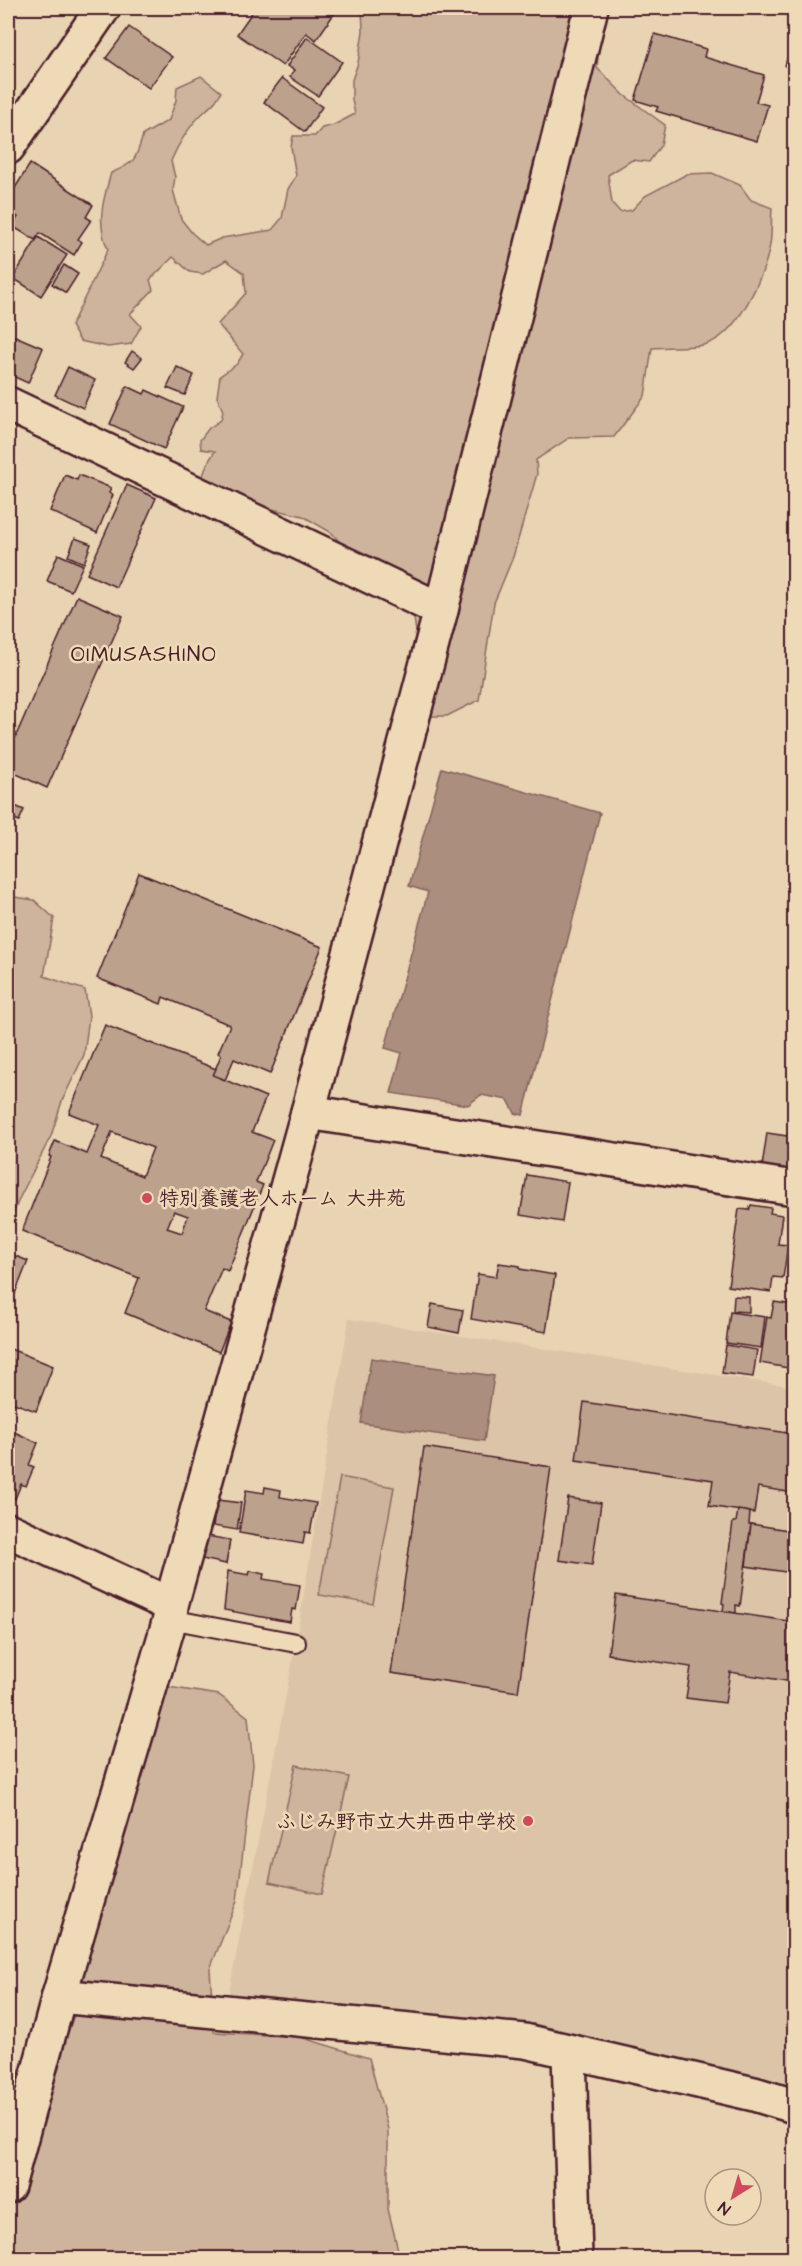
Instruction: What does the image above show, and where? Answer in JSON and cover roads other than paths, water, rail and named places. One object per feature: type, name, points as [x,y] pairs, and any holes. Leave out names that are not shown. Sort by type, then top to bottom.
[{"type":"street","points":[[8,147],[103,8]]},
{"type":"street","points":[[8,2186],[58,1996],[171,1612],[308,1113],[441,610],[591,8]]},
{"type":"street","points":[[8,405],[441,610]]},
{"type":"street","points":[[308,1113],[795,1188]]},
{"type":"street","points":[[8,1530],[171,1612]]},
{"type":"street","points":[[58,1996],[525,2041],[754,2094],[795,2106]]},
{"type":"street","points":[[569,2052],[578,2258]]},
{"type":"lane","points":[[171,1612],[296,1643]]},
{"type":"place","name":"特別養護老人ホーム 大井苑","points":[[147,1198]]},
{"type":"place","name":"ふじみ野市立大井西中学校","points":[[528,1821]]},
{"type":"district","name":"OIMUSASHINO","points":[[144,654]]}]
